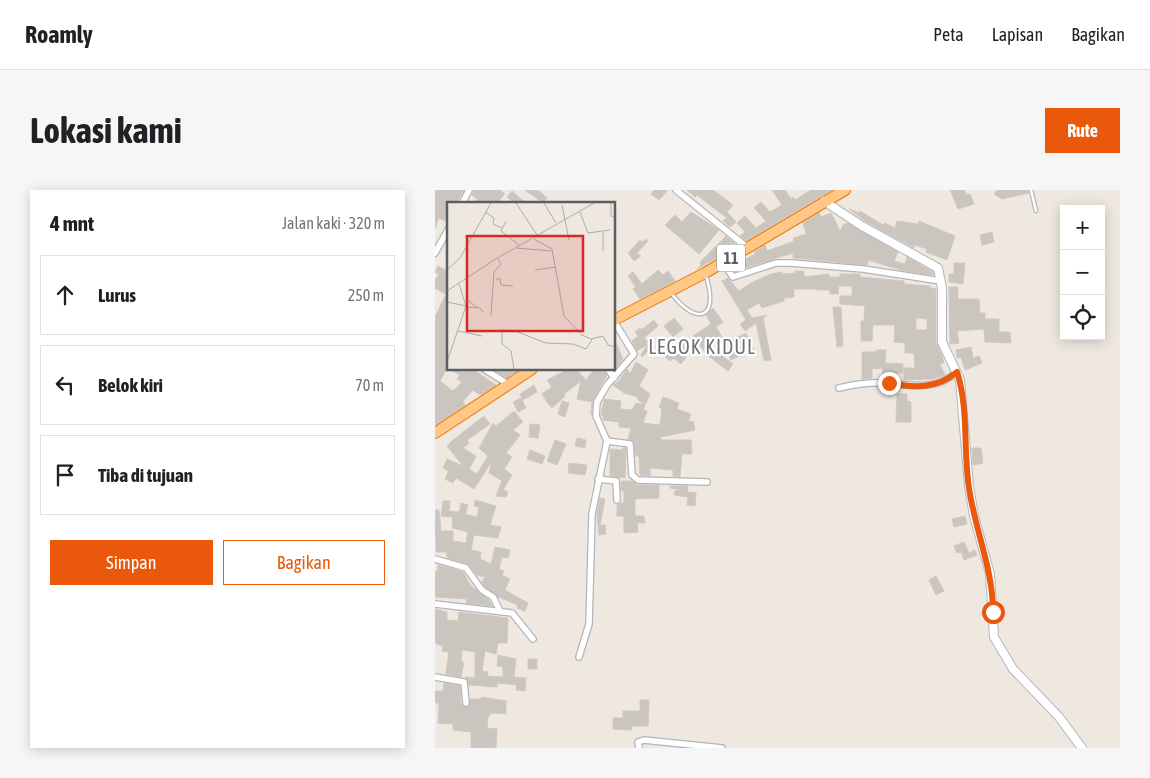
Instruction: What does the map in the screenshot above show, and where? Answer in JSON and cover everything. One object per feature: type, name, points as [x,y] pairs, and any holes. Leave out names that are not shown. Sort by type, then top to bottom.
[{"type":"highway","name":"11","points":[[615,320],[723,263],[845,190]]},
{"type":"highway","points":[[435,433],[530,370]]},
{"type":"street","points":[[463,202],[469,190]]},
{"type":"street","points":[[676,190],[748,248]]},
{"type":"street","points":[[824,201],[862,226],[936,264],[941,281],[942,342],[957,372],[962,391],[969,486],[974,516],[990,574],[994,637],[1013,669],[1059,717],[1082,748]]},
{"type":"street","points":[[435,253],[447,232]]},
{"type":"street","points":[[723,263],[731,277],[776,263],[791,263],[863,268],[941,281]]},
{"type":"street","points":[[579,657],[589,624],[590,534],[607,441],[596,409],[600,395],[635,354],[615,323]]},
{"type":"street","points":[[486,370],[508,384]]},
{"type":"street","points":[[608,370],[614,378]]},
{"type":"street","points":[[839,388],[859,384],[889,383],[929,386],[946,381],[957,372]]},
{"type":"street","points":[[607,441],[630,444],[631,475],[638,480],[707,482]]},
{"type":"street","points":[[599,479],[616,481],[617,500]]},
{"type":"street","points":[[435,559],[466,568],[483,590],[493,597],[500,611]]},
{"type":"street","points":[[435,604],[500,611],[516,615],[533,639]]},
{"type":"street","points":[[435,677],[464,682],[466,703]]},
{"type":"street","points":[[639,748],[638,742],[644,740],[722,748]]},
{"type":"lane","points":[[1031,190],[1036,211]]},
{"type":"lane","points":[[670,292],[682,307],[690,313],[700,314],[707,311],[711,306],[712,294],[705,273]]},
{"type":"building","points":[[435,190],[464,190],[457,202],[447,202],[447,217],[445,221],[439,218],[435,228]]},
{"type":"building","points":[[474,190],[500,190],[505,194],[497,202],[476,202],[478,200],[472,195]]},
{"type":"building","points":[[525,190],[539,191],[547,198],[542,202]]},
{"type":"building","points":[[654,190],[668,190],[659,200],[651,194]]},
{"type":"building","points":[[687,190],[713,190],[733,205],[727,212],[736,222],[730,227],[723,221],[727,218],[697,195],[695,197]]},
{"type":"building","points":[[772,190],[785,190],[791,199],[793,197],[795,200],[811,190],[832,190],[746,241],[740,236],[745,232],[737,223],[745,216],[756,228],[766,221],[754,208],[761,202],[770,212],[782,205]]},
{"type":"building","points":[[950,190],[964,190],[967,195],[970,194],[974,204],[958,209]]},
{"type":"building","points":[[997,190],[1028,190],[1029,193],[1002,199],[994,194]]},
{"type":"building","points":[[512,191],[525,202],[513,202],[507,197]]},
{"type":"building","points":[[849,209],[859,213],[860,211],[883,225],[885,223],[895,228],[897,221],[918,224],[919,221],[955,236],[947,260],[926,252],[927,249],[915,245],[914,248],[865,221]]},
{"type":"building","points":[[691,212],[719,230],[699,254],[665,225],[675,215],[682,222]]},
{"type":"building","points":[[819,213],[821,217],[831,213],[840,231],[843,225],[848,223],[898,252],[894,261],[905,264],[907,257],[933,272],[933,275],[904,271],[868,260],[868,265],[793,258],[793,253],[735,271],[732,268],[745,262],[744,260],[755,254],[754,252],[765,245],[767,251],[794,241],[793,238],[806,234],[803,223]]},
{"type":"building","points":[[992,232],[994,242],[982,245],[980,235]]},
{"type":"building","points":[[726,236],[738,246],[697,269],[701,265],[700,262]]},
{"type":"building","points":[[646,239],[648,241],[637,253],[641,256],[634,261],[628,253],[640,240],[642,242]]},
{"type":"building","points":[[954,263],[965,263],[963,284],[949,282],[949,274],[954,274]]},
{"type":"building","points":[[438,266],[447,271],[447,291],[445,294],[435,288],[435,280],[439,274],[435,272]]},
{"type":"building","points":[[658,270],[663,275],[668,271],[675,281],[640,299],[633,289],[636,287],[628,276],[633,272],[642,284]]},
{"type":"building","points":[[795,271],[804,271],[804,277],[829,274],[829,277],[840,277],[840,274],[860,274],[860,277],[904,281],[904,284],[930,286],[930,288],[936,289],[936,342],[944,363],[940,364],[945,375],[933,379],[904,380],[904,368],[915,368],[914,353],[905,353],[905,343],[894,342],[895,325],[873,325],[872,341],[861,341],[861,321],[864,321],[865,306],[840,304],[840,296],[852,296],[852,286],[839,286],[838,294],[830,294],[830,290],[794,289],[794,297],[784,298],[784,301],[762,308],[759,303],[747,310],[752,318],[767,315],[763,318],[771,360],[764,361],[756,323],[745,331],[740,324],[746,320],[722,281],[728,278],[739,291],[771,274],[782,272],[782,274],[795,273]],"holes":[[[916,318],[927,319],[927,330],[916,330]]]},
{"type":"building","points":[[949,287],[958,287],[958,299],[979,299],[980,313],[985,313],[985,319],[999,319],[999,332],[1010,332],[1011,343],[985,342],[984,329],[957,331],[959,343],[950,344]]},
{"type":"building","points":[[447,292],[447,369],[440,381],[453,391],[462,382],[457,379],[460,375],[451,370],[468,370],[471,372],[474,370],[496,385],[480,395],[473,390],[463,401],[465,405],[435,425],[435,317]]},
{"type":"building","points":[[833,307],[841,307],[843,346],[837,347]]},
{"type":"building","points":[[713,308],[723,322],[716,327],[722,337],[708,345],[733,364],[728,371],[706,354],[693,336],[711,324],[706,315]]},
{"type":"building","points":[[674,318],[683,329],[673,337],[664,326]]},
{"type":"building","points":[[654,320],[658,326],[644,338],[653,346],[642,357],[641,355],[647,345],[637,351],[632,341],[638,336],[635,332],[640,328],[641,330]]},
{"type":"building","points":[[746,333],[754,349],[731,360],[724,344]]},
{"type":"building","points":[[615,340],[623,359],[615,369]]},
{"type":"building","points":[[686,340],[693,346],[687,354],[681,346]]},
{"type":"building","points":[[971,347],[973,358],[979,356],[982,363],[965,370],[961,357],[957,358],[956,350]]},
{"type":"building","points":[[672,348],[686,357],[681,364],[673,358],[671,361],[665,357]]},
{"type":"building","points":[[876,350],[886,350],[885,363],[903,364],[903,373],[889,373],[889,378],[882,378],[883,368],[872,369],[872,378],[862,379],[862,352],[876,352]]},
{"type":"building","points":[[636,362],[648,370],[639,386],[650,394],[643,410],[647,411],[643,423],[660,425],[662,409],[659,407],[663,397],[679,403],[677,409],[691,414],[688,422],[693,421],[695,430],[661,437],[661,440],[691,440],[692,454],[682,454],[680,477],[673,476],[673,470],[650,468],[650,476],[640,475],[639,456],[635,456],[634,441],[628,439],[631,428],[619,427],[619,422],[603,420],[601,415],[604,399],[621,401],[620,409],[632,410],[636,403],[645,404],[637,399],[638,397],[624,393],[613,385],[618,382],[627,369],[630,374]]},
{"type":"building","points":[[494,370],[519,370],[507,378]]},
{"type":"building","points":[[577,370],[586,380],[593,370],[601,372],[602,370],[607,375],[593,400],[591,415],[592,402],[577,399],[581,381],[564,394],[565,396],[552,408],[542,394],[552,387],[547,380],[565,371]]},
{"type":"building","points":[[534,385],[537,392],[523,400],[520,394]]},
{"type":"building","points":[[897,394],[907,394],[907,401],[911,402],[911,422],[896,422]]},
{"type":"building","points":[[521,398],[526,408],[518,412],[513,402]]},
{"type":"building","points":[[562,401],[569,403],[565,417],[558,414]]},
{"type":"building","points":[[514,411],[523,422],[513,430],[520,435],[506,453],[512,457],[504,469],[512,475],[503,490],[508,492],[506,497],[496,496],[502,481],[489,473],[492,461],[474,489],[456,478],[453,483],[445,479],[449,471],[443,468],[447,459],[463,466],[447,446],[453,440],[484,416],[490,424],[467,440],[469,443],[463,448],[476,456],[469,469],[477,474],[488,456],[479,448],[493,423],[496,426]]},
{"type":"building","points":[[530,424],[540,425],[538,438],[529,437]]},
{"type":"building","points":[[577,438],[586,440],[585,448],[575,446]]},
{"type":"building","points":[[555,440],[566,444],[557,465],[547,461]]},
{"type":"building","points":[[623,448],[626,448],[625,478],[610,476],[610,449],[623,450]]},
{"type":"building","points":[[972,448],[981,448],[983,463],[973,465]]},
{"type":"building","points":[[530,450],[545,456],[542,464],[527,459]]},
{"type":"building","points":[[569,463],[587,465],[585,475],[568,473]]},
{"type":"building","points":[[621,481],[632,481],[638,485],[659,485],[659,498],[635,499],[635,516],[644,516],[645,523],[637,523],[638,532],[624,533],[624,516],[617,516],[617,505],[624,502],[624,491],[621,491]]},
{"type":"building","points":[[670,486],[688,486],[687,492],[696,493],[695,506],[687,505],[688,497],[674,495],[675,491],[680,490],[670,488]]},
{"type":"building","points":[[600,498],[605,499],[600,525],[605,525],[606,534],[599,535],[597,515]]},
{"type":"building","points":[[475,500],[496,506],[490,525],[501,527],[498,538],[474,535],[471,550],[481,552],[480,559],[491,564],[495,547],[510,550],[508,558],[502,557],[499,569],[504,571],[502,575],[510,579],[505,590],[528,603],[525,611],[517,608],[518,605],[498,597],[485,587],[482,582],[485,577],[477,575],[468,564],[447,558],[447,552],[436,552],[435,510],[439,510],[441,531],[453,531],[453,541],[466,543],[468,532],[452,528],[453,517],[441,516],[443,501],[450,501],[449,511],[459,512],[461,503],[468,505],[465,514],[477,517],[479,507],[474,506]]},
{"type":"building","points":[[965,516],[967,524],[954,527],[952,519]]},
{"type":"building","points":[[964,542],[969,553],[975,550],[977,555],[964,560],[961,552],[957,553],[954,546]]},
{"type":"building","points":[[438,565],[463,572],[470,585],[489,600],[492,606],[466,603],[467,599],[435,597],[435,571],[438,571]]},
{"type":"building","points":[[936,576],[944,591],[936,595],[929,580]]},
{"type":"building","points":[[435,609],[447,612],[447,620],[458,621],[459,612],[508,618],[507,643],[498,643],[496,654],[485,651],[482,671],[488,672],[487,676],[503,677],[503,667],[497,666],[498,655],[516,659],[514,677],[526,678],[525,691],[516,690],[517,685],[497,683],[497,687],[469,685],[465,677],[475,678],[475,652],[462,650],[461,662],[464,662],[461,677],[446,674],[449,652],[442,651],[443,646],[435,643]]},
{"type":"building","points":[[528,659],[537,659],[537,669],[528,669]]},
{"type":"building","points":[[444,683],[460,686],[461,704],[465,707],[470,705],[470,699],[481,699],[481,697],[506,701],[506,714],[490,713],[490,716],[488,716],[487,728],[497,729],[496,748],[471,748],[471,732],[453,730],[453,724],[438,723],[439,703],[435,703],[435,691],[443,691]]},
{"type":"building","points":[[640,700],[649,700],[648,726],[632,726],[632,730],[613,729],[613,718],[623,718],[623,711],[640,711]]},
{"type":"district","name":"LEGOK KIDUL","points":[[702,346]]},
{"type":"route","points":[[889,383],[902,386],[929,386],[946,381],[957,372],[962,391],[969,486],[978,533],[990,574],[993,612]]}]
